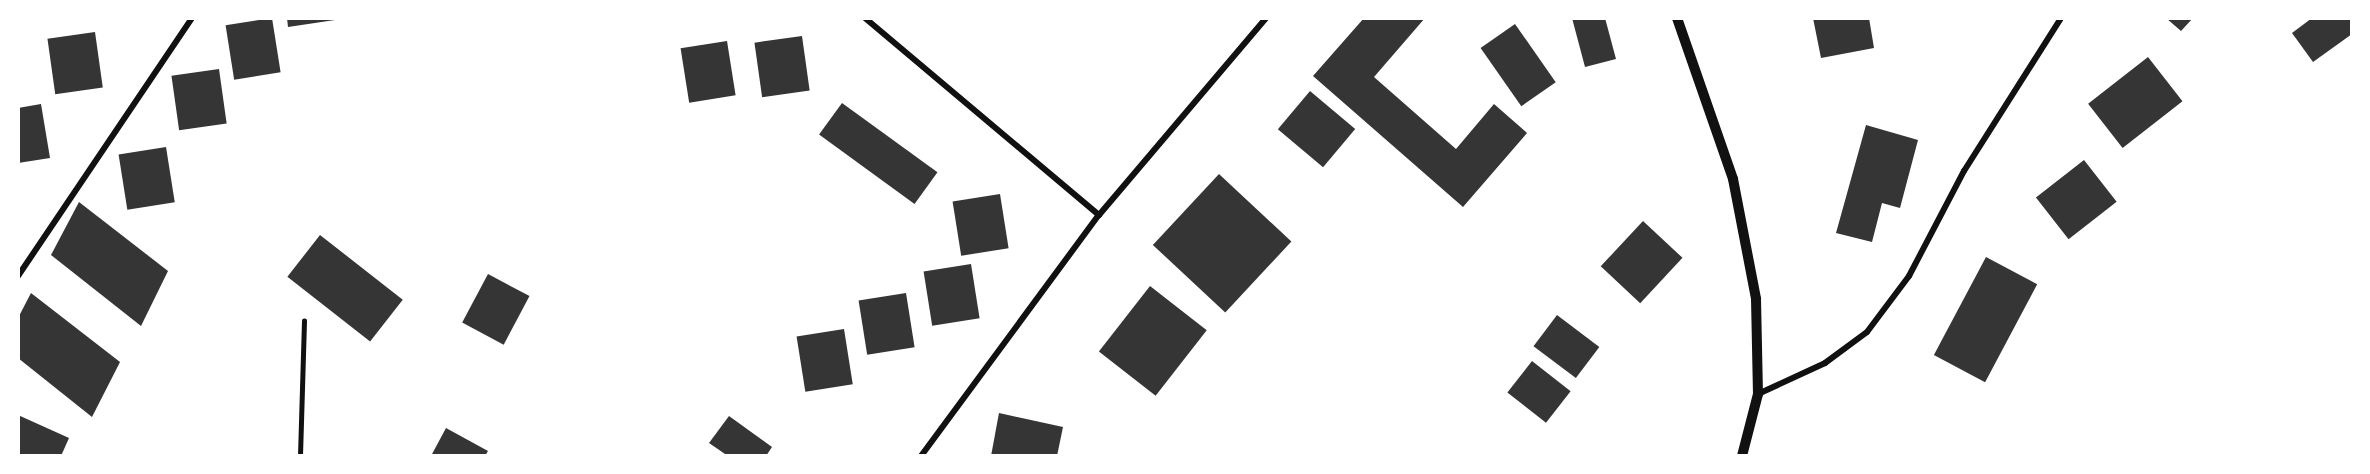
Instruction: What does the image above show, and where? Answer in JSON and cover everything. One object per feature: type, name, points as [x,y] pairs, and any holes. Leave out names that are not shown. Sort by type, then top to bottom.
[{"type":"street","points":[[18,276],[192,18]]},
{"type":"street","points":[[866,18],[1099,215]]},
{"type":"street","points":[[921,456],[1099,215],[1266,18]]},
{"type":"street","points":[[1677,18],[1715,123],[1746,234],[1756,299],[1758,394],[1742,456]]},
{"type":"street","points":[[1758,394],[1825,363],[1867,332],[1909,276],[1964,171],[2061,18]]},
{"type":"lane","points":[[300,456],[303,321]]},
{"type":"building","points":[[272,18],[281,72],[234,80],[226,25]]},
{"type":"building","points":[[287,18],[335,18],[335,20],[288,27]]},
{"type":"building","points":[[1364,18],[1425,18],[1374,77],[1456,149],[1494,104],[1527,133],[1463,207],[1313,76]]},
{"type":"building","points":[[1572,18],[1605,18],[1616,59],[1585,67]]},
{"type":"building","points":[[1813,18],[1869,18],[1874,48],[1821,58]]},
{"type":"building","points":[[2166,18],[2193,18],[2181,31]]},
{"type":"building","points":[[2312,18],[2352,19],[2352,34],[2313,62],[2292,33]]},
{"type":"building","points":[[1515,24],[1556,82],[1521,106],[1481,48]]},
{"type":"building","points":[[95,32],[103,87],[55,94],[47,39]]},
{"type":"building","points":[[802,36],[810,90],[762,97],[754,43]]},
{"type":"building","points":[[727,41],[736,95],[689,103],[681,48]]},
{"type":"building","points":[[2148,57],[2182,101],[2123,148],[2088,104]]},
{"type":"building","points":[[219,69],[227,123],[179,130],[171,76]]},
{"type":"building","points":[[1310,91],[1355,129],[1323,167],[1278,129]]},
{"type":"building","points":[[842,103],[937,172],[915,204],[819,135]]},
{"type":"building","points":[[41,104],[50,158],[18,163],[18,108]]},
{"type":"building","points":[[1866,125],[1918,140],[1900,208],[1882,203],[1872,242],[1836,233]]},
{"type":"building","points":[[166,147],[175,202],[127,210],[119,155]]},
{"type":"building","points":[[2084,160],[2117,202],[2069,239],[2036,198]]},
{"type":"building","points":[[1219,174],[1291,242],[1225,312],[1153,245]]},
{"type":"building","points":[[1000,194],[1009,248],[961,256],[953,202]]},
{"type":"building","points":[[79,202],[168,271],[141,326],[51,255]]},
{"type":"building","points":[[1643,221],[1682,258],[1640,303],[1601,266]]},
{"type":"building","points":[[320,235],[403,300],[370,341],[287,277]]},
{"type":"building","points":[[1986,257],[2037,284],[1985,382],[1934,355]]},
{"type":"building","points":[[971,264],[980,318],[932,326],[924,272]]},
{"type":"building","points":[[488,274],[529,296],[504,345],[462,323]]},
{"type":"building","points":[[1150,286],[1207,330],[1156,396],[1099,351]]},
{"type":"building","points":[[31,293],[120,362],[92,417],[18,358],[18,318]]},
{"type":"building","points":[[906,293],[915,347],[867,355],[859,301]]},
{"type":"building","points":[[1557,315],[1599,347],[1576,378],[1534,346]]},
{"type":"building","points":[[844,329],[853,384],[805,392],[797,337]]},
{"type":"building","points":[[1532,361],[1571,391],[1546,423],[1507,393]]},
{"type":"building","points":[[999,413],[1063,427],[1057,456],[991,456]]},
{"type":"building","points":[[18,415],[69,438],[61,456],[18,456]]},
{"type":"building","points":[[729,416],[772,447],[766,456],[728,456],[709,443]]},
{"type":"building","points":[[446,428],[488,451],[485,456],[431,456]]}]
